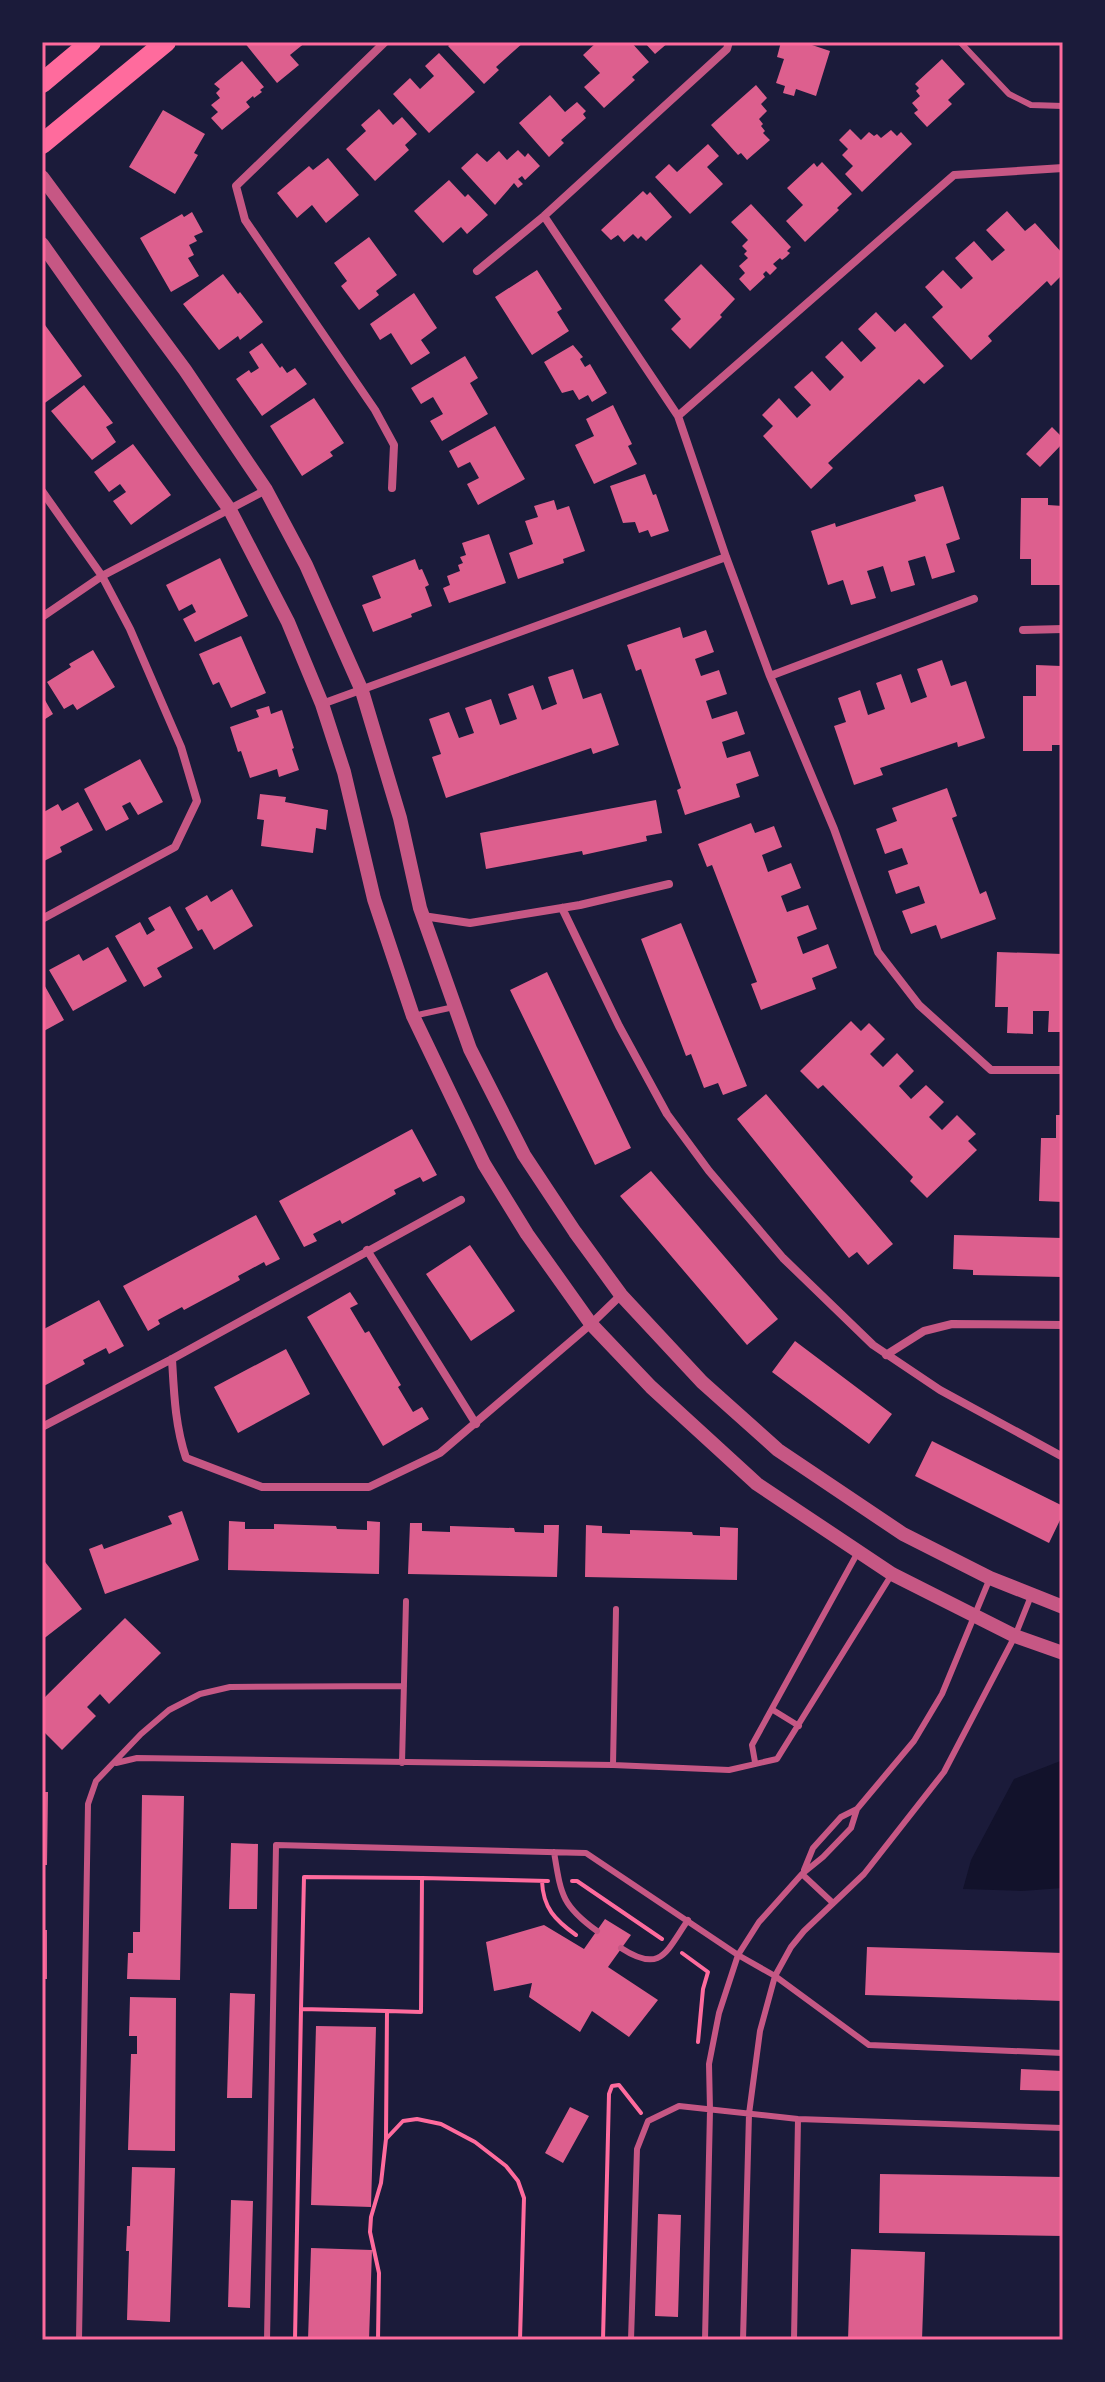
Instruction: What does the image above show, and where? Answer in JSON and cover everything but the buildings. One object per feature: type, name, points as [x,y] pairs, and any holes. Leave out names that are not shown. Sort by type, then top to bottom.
[{"type":"main road","points":[[42,83],[91,42]]},
{"type":"main road","points":[[42,144],[166,42]]},
{"type":"street","points":[[385,42],[236,186],[245,220],[375,410],[394,445],[392,488]]},
{"type":"street","points":[[477,271],[544,216],[728,46]]},
{"type":"street","points":[[678,416],[954,175],[1063,168]]},
{"type":"street","points":[[42,177],[185,370],[266,490],[306,565],[362,691],[400,818],[423,916],[470,1049],[524,1155],[575,1232],[621,1295],[702,1382],[778,1450],[903,1534],[990,1578],[1063,1607]]},
{"type":"street","points":[[544,216],[678,416],[770,676],[834,829],[878,952],[919,1005],[991,1070],[1063,1070]]},
{"type":"street","points":[[42,244],[230,510],[288,622],[322,704],[344,772],[374,899],[413,1016],[484,1164],[527,1234],[591,1324],[651,1387],[757,1484],[892,1574],[1015,1636],[1063,1653]]},
{"type":"street","points":[[42,617],[102,576],[266,490]]},
{"type":"street","points":[[42,491],[102,576],[130,629],[181,747],[197,801],[175,847],[42,919]]},
{"type":"street","points":[[322,704],[726,557]]},
{"type":"street","points":[[770,676],[974,599]]},
{"type":"street","points":[[1023,630],[1063,629]]},
{"type":"street","points":[[423,916],[470,923],[494,920],[669,884]]},
{"type":"street","points":[[562,908],[619,1026],[667,1114],[709,1171],[783,1258],[886,1355],[940,1390],[1063,1457]]},
{"type":"street","points":[[42,1427],[461,1200]]},
{"type":"street","points":[[367,1250],[476,1424]]},
{"type":"street","points":[[172,1359],[178,1436],[186,1458],[262,1487],[369,1487],[440,1453],[621,1295]]},
{"type":"street","points":[[886,1355],[924,1331],[952,1324],[1063,1325]]},
{"type":"lane","points":[[960,42],[1009,94],[1031,105],[1063,106]]},
{"type":"lane","points":[[413,1016],[454,1007]]},
{"type":"lane","points":[[755,1762],[752,1745],[858,1552]]},
{"type":"lane","points":[[114,1763],[137,1758],[613,1765],[729,1770],[777,1759],[892,1574]]},
{"type":"lane","points":[[705,2340],[709,2064],[719,2013],[738,1955],[759,1922],[802,1874],[851,1828],[857,1809],[914,1741],[942,1694],[990,1578]]},
{"type":"lane","points":[[743,2340],[749,2114],[760,2031],[775,1976],[804,1931],[864,1874],[944,1772],[1015,1636],[1031,1596]]},
{"type":"lane","points":[[402,1763],[406,1601]]},
{"type":"lane","points":[[613,1765],[616,1609]]},
{"type":"lane","points":[[79,2340],[88,1804],[96,1781],[169,1710],[200,1694],[230,1687],[404,1686]]},
{"type":"lane","points":[[773,1710],[799,1726]]},
{"type":"lane","points":[[802,1874],[813,1848],[841,1817],[857,1809]]},
{"type":"lane","points":[[267,2340],[276,1845],[586,1853],[738,1955],[775,1976],[869,2045],[1063,2053]]},
{"type":"lane","points":[[554,1852],[561,1894],[571,1910],[597,1931]]},
{"type":"lane","points":[[802,1874],[833,1903]]},
{"type":"lane","points":[[621,1948],[639,1959],[655,1960],[664,1954],[688,1920]]},
{"type":"lane","points":[[631,2340],[637,2149],[648,2121],[679,2106],[798,2119],[1063,2128]]},
{"type":"lane","points":[[794,2340],[798,2119]]},
{"type":"path","points":[[295,2340],[301,2009],[304,1877],[422,1878],[421,2012],[301,2009]]},
{"type":"path","points":[[671,1945],[708,1972]]},
{"type":"path","points":[[378,2340],[379,2273],[370,2232],[374,2200],[381,2183],[386,2139],[387,2011]]},
{"type":"path","points":[[603,2340],[609,2094],[612,2086],[619,2085],[648,2121]]},
{"type":"path","points":[[386,2139],[403,2121],[417,2119],[441,2124],[475,2142],[506,2166],[518,2181],[524,2198],[520,2340]]},
{"type":"shaded area","points":[[1063,1760],[1063,1888],[1022,1891],[963,1889],[971,1860],[1014,1779]]}]
